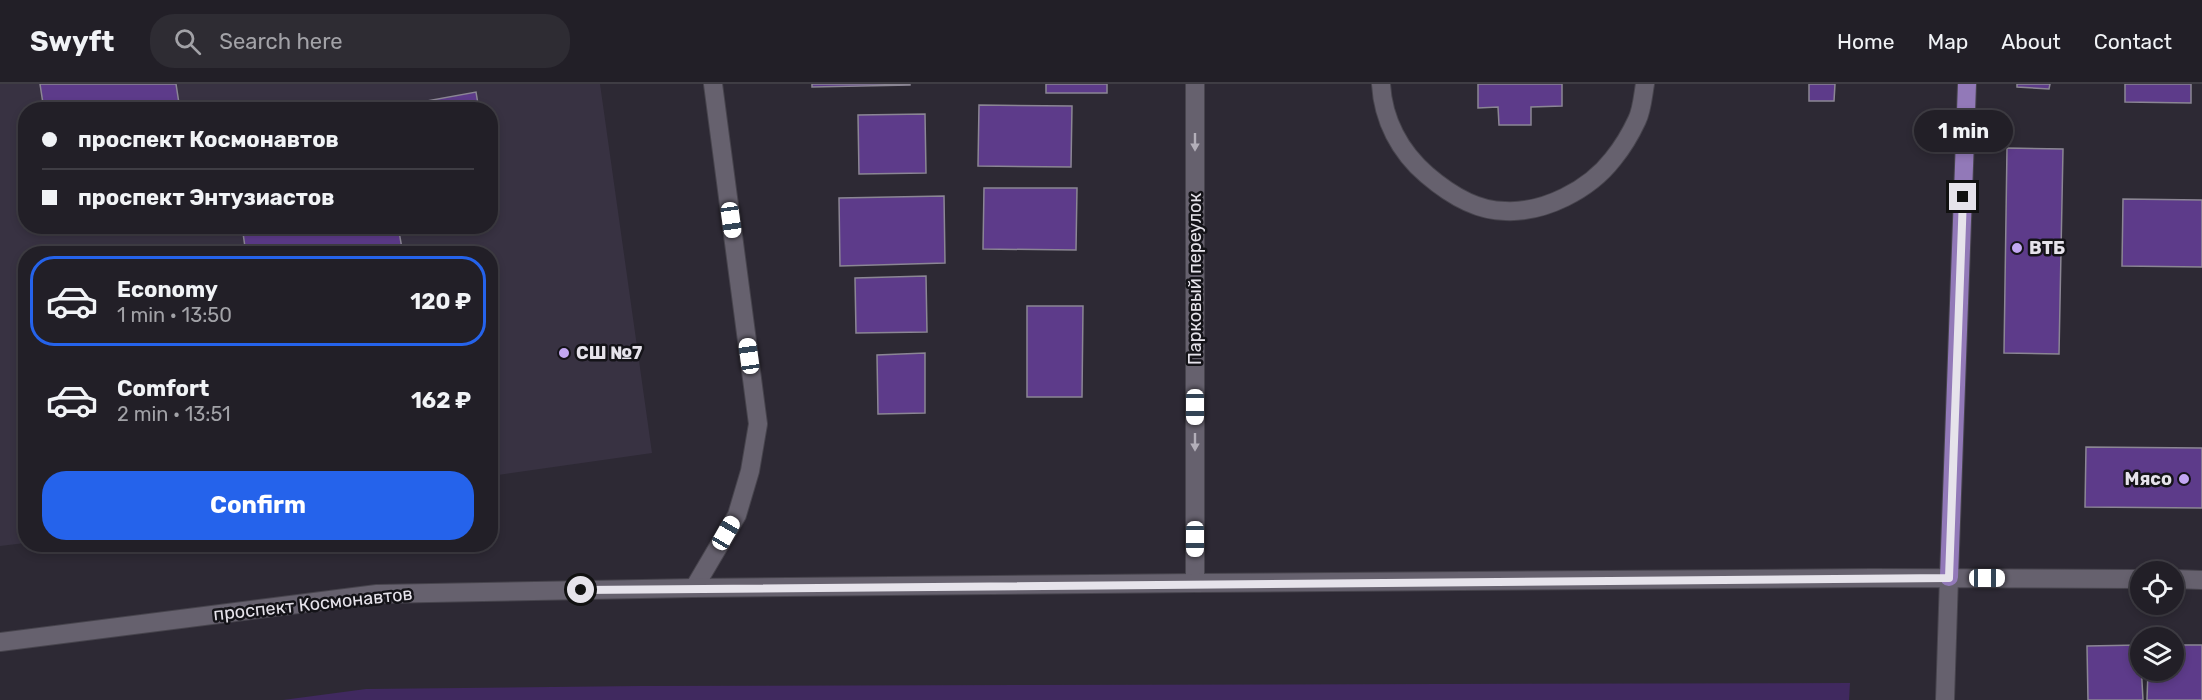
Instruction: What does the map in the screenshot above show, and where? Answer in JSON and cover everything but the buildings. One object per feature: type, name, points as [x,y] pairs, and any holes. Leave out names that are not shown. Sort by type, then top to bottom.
[{"type":"main road","points":[[1949,578],[1967,84]]},
{"type":"street","points":[[694,588],[737,515],[750,471],[759,424],[713,84]]},
{"type":"street","name":"Парковый переулок","points":[[1195,84],[1195,583]]},
{"type":"street","points":[[1381,84],[1382,103],[1395,137],[1414,164],[1443,189],[1471,203],[1504,212],[1537,208],[1582,189],[1613,159],[1638,118],[1645,84]]},
{"type":"street","points":[[1945,700],[1949,578]]},
{"type":"street","name":"проспект Космонавтов","points":[[0,642],[377,594],[1195,583],[2130,579]]},
{"type":"street","points":[[2184,579],[2202,580]]},
{"type":"shaded area","name":"СШ №7","points":[[0,84],[600,84],[652,453],[498,475],[498,246],[18,246],[18,544],[0,546]]},
{"type":"shaded area","points":[[1850,683],[1849,700],[283,700],[366,689],[640,686]]},
{"type":"place","name":"ВТБ","points":[[2017,248]]},
{"type":"place","name":"СШ №7","points":[[564,353]]},
{"type":"place","name":"Мясо","points":[[2184,479]]},
{"type":"route","points":[[581,590],[1949,578],[1963,197]]}]
